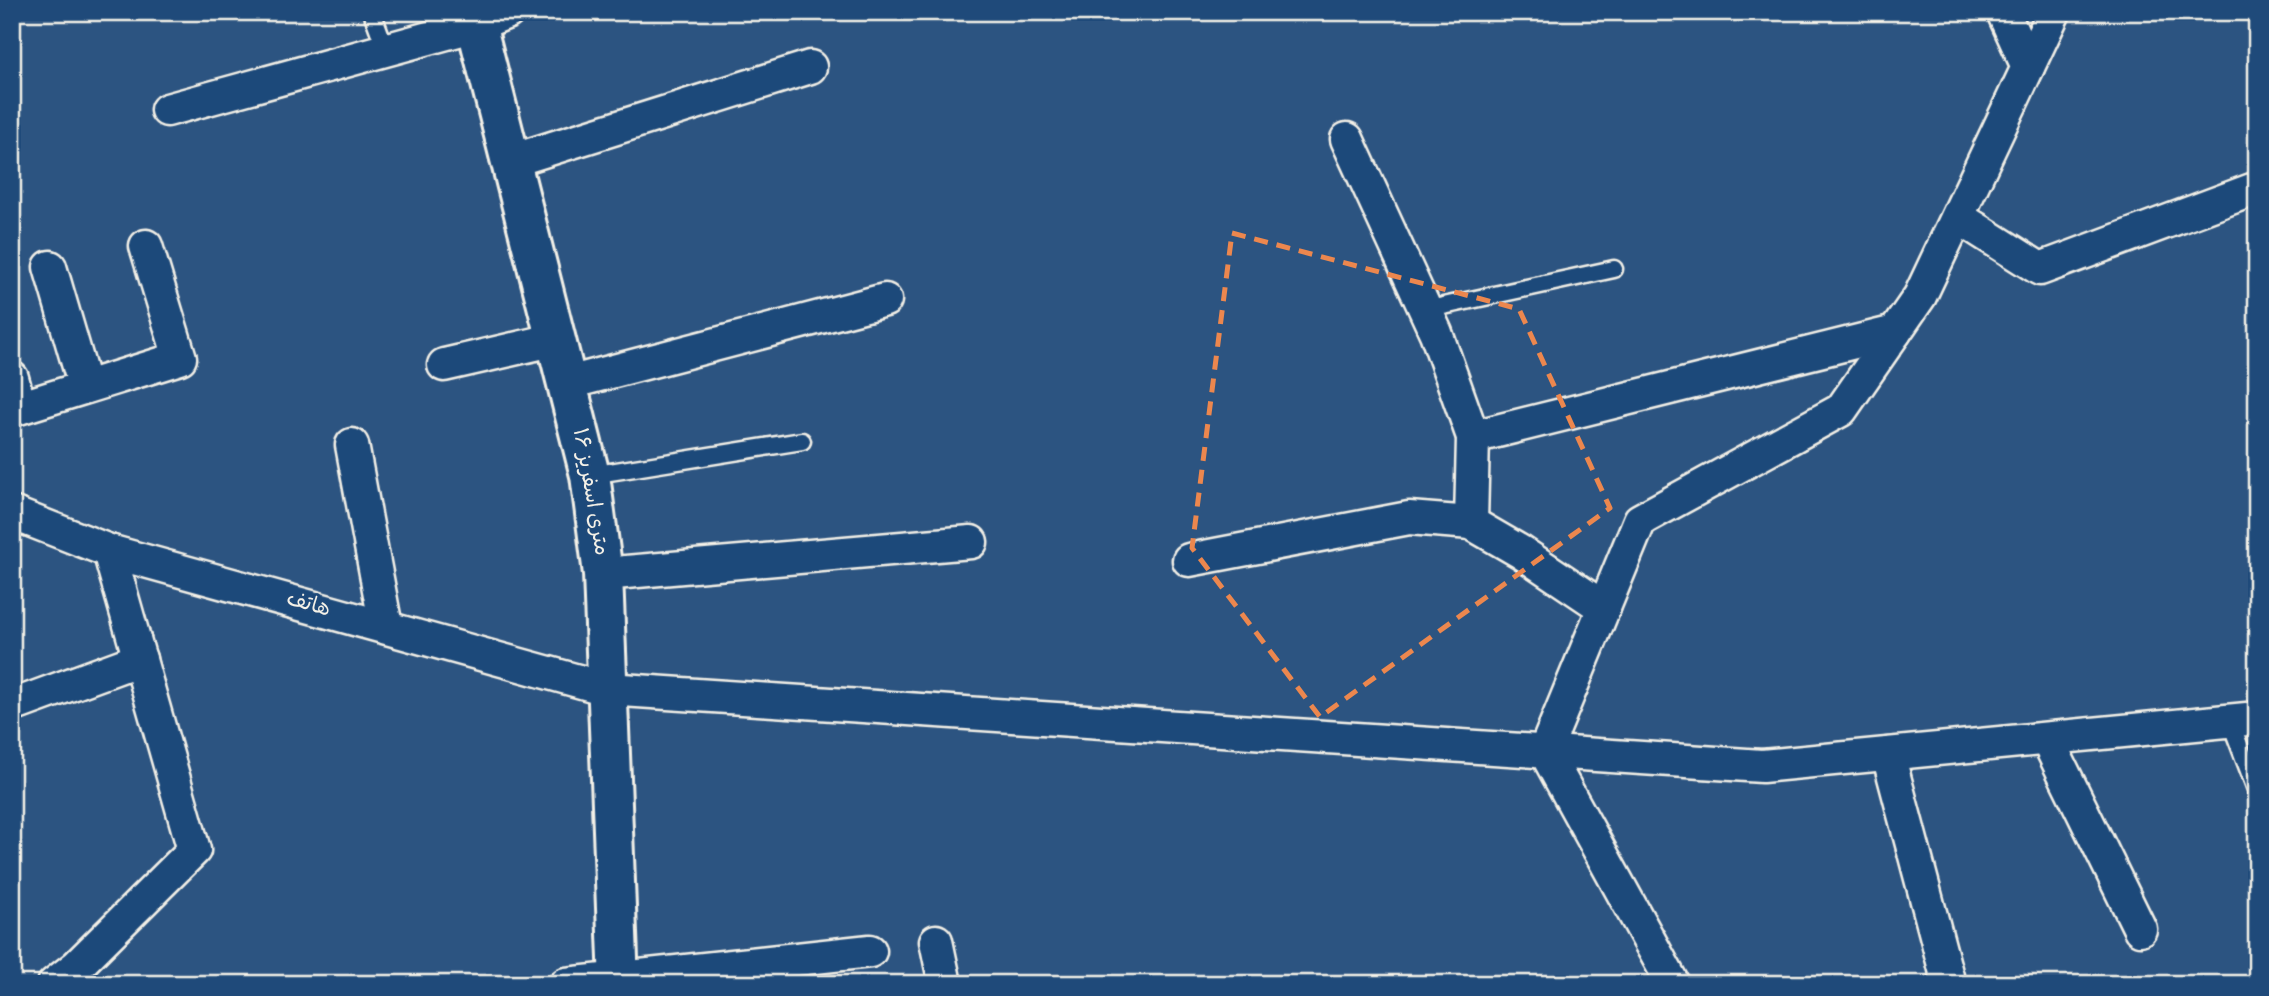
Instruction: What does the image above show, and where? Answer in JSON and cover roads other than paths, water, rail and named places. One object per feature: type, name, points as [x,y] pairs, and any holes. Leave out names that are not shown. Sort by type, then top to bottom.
[{"type":"street","points":[[2003,12],[2028,67]]},
{"type":"street","points":[[1673,984],[1545,751],[1640,520],[1841,410],[1920,296],[2054,12]]},
{"type":"street","points":[[167,110],[386,50],[485,17]]},
{"type":"street","name":"۱۶ متری اسفریز","points":[[485,17],[512,160],[590,475],[603,574],[618,980]]},
{"type":"street","points":[[512,160],[810,67]]},
{"type":"street","points":[[1347,139],[1425,310],[1473,437],[1471,523]]},
{"type":"street","points":[[1958,217],[2040,268],[2257,188]]},
{"type":"street","points":[[15,398],[85,387],[180,358],[146,246]]},
{"type":"street","points":[[50,267],[85,387]]},
{"type":"street","points":[[568,383],[885,300]]},
{"type":"street","points":[[1473,437],[1895,332]]},
{"type":"street","points":[[444,365],[557,339]]},
{"type":"street","points":[[352,445],[386,627]]},
{"type":"street","name":"هاتف","points":[[12,513],[109,551],[607,689],[1762,766],[2243,720]]},
{"type":"street","points":[[1189,560],[1409,517],[1471,523],[1521,552],[1604,608]]},
{"type":"street","points":[[603,574],[971,542]]},
{"type":"street","points":[[54,984],[77,966],[194,850],[109,551]]},
{"type":"street","points":[[12,706],[140,659]]},
{"type":"street","points":[[2047,739],[2140,929]]},
{"type":"street","points":[[1888,754],[1949,984]]},
{"type":"street","points":[[936,941],[945,984]]},
{"type":"street","points":[[566,984],[870,951]]},
{"type":"lane","points":[[372,12],[386,50]]},
{"type":"lane","points":[[1425,310],[1614,268]]},
{"type":"lane","points":[[590,475],[802,441]]},
{"type":"lane","points":[[2243,720],[2257,792]]}]
